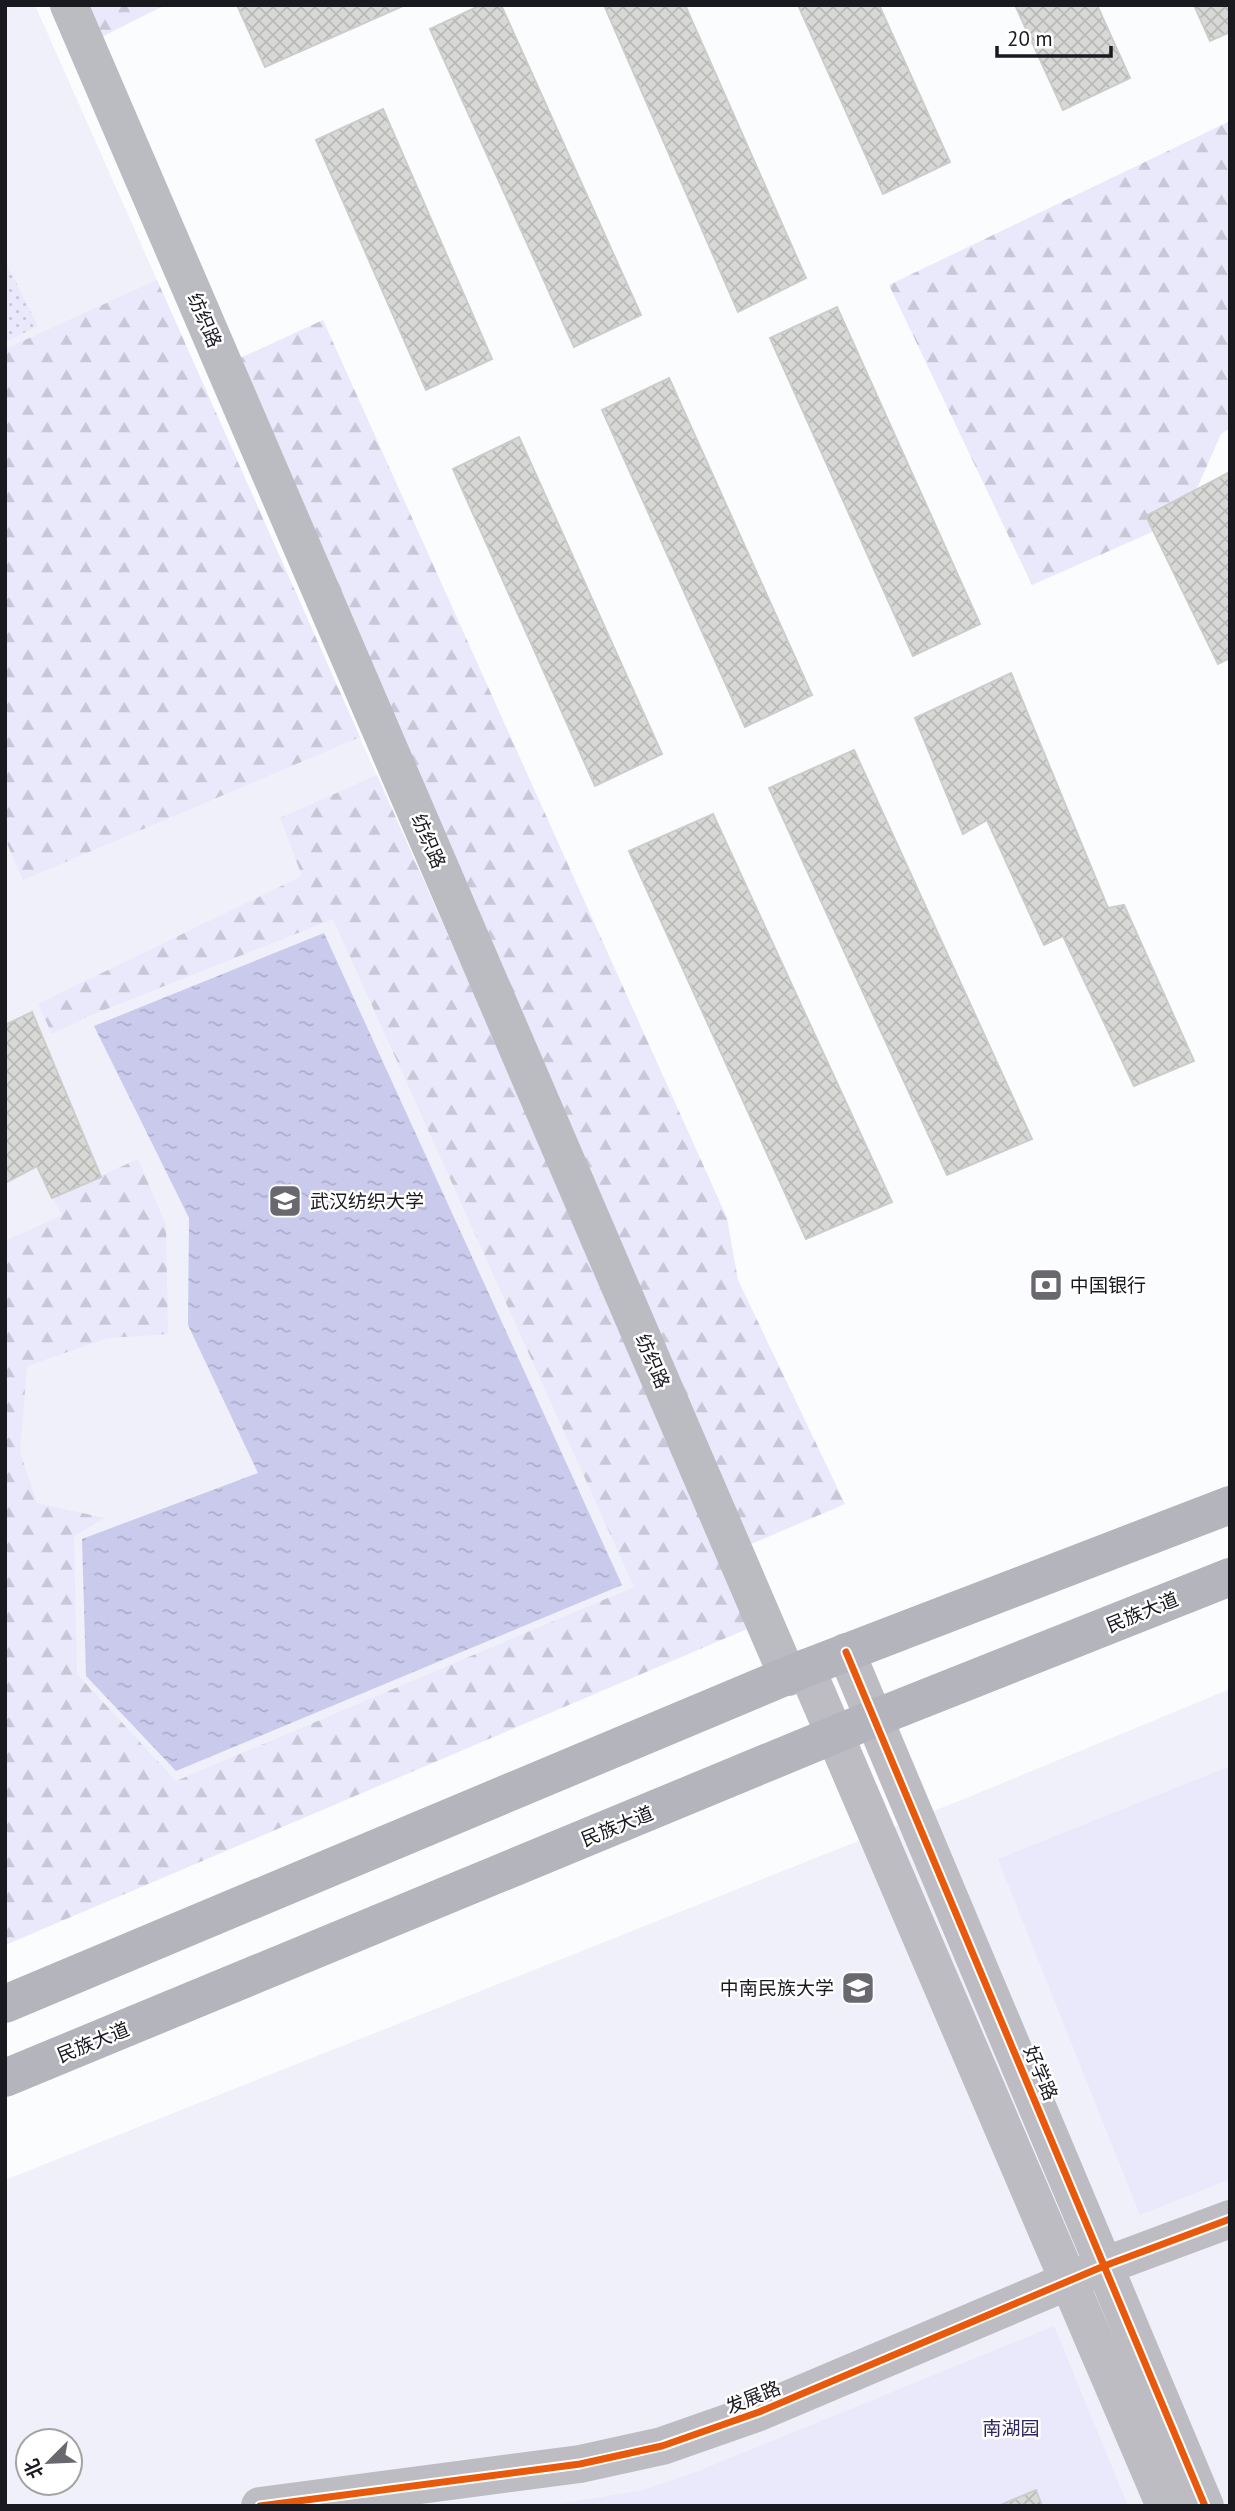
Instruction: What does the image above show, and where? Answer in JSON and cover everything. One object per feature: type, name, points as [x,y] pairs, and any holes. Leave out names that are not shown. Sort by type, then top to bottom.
[{"type":"main road","name":"纺织路","points":[[69,5],[797,1672]]},
{"type":"main road","points":[[5,2004],[846,1652],[1230,1505]]},
{"type":"main road","name":"民族大道","points":[[5,2078],[875,1718],[1230,1577]]},
{"type":"street","name":"好学路","points":[[846,1652],[1205,2506]]},
{"type":"street","points":[[797,1672],[836,1735],[1165,2506]]},
{"type":"street","name":"发展路","points":[[260,2506],[580,2464],[662,2446],[759,2412],[1104,2266],[1230,2219]]},
{"type":"shaded area","name":"武汉纺织大学","points":[[5,5],[35,5],[754,1626],[5,1945]]},
{"type":"shaded area","name":"中南民族大学","points":[[1230,1689],[1230,2506],[5,2506],[5,2180],[969,1797]]},
{"type":"green space","points":[[69,5],[165,5],[86,45]]},
{"type":"green space","points":[[1230,121],[1230,428],[1221,434],[1184,518],[1032,585],[889,285]]},
{"type":"green space","points":[[5,261],[38,326],[5,342]]},
{"type":"green space","points":[[157,280],[360,737],[23,880],[5,839],[5,349]]},
{"type":"green space","points":[[323,320],[727,1218],[738,1280],[845,1504],[735,1551],[225,365]]},
{"type":"green space","points":[[377,775],[754,1626],[5,1945],[5,1241],[62,1215],[52,1198],[138,1159],[166,1225],[168,1334],[108,1338],[27,1366],[20,1452],[37,1503],[105,1518],[74,1536],[77,1674],[176,1781],[634,1587],[333,919],[89,1016],[52,1034],[38,1004],[302,876],[280,818]]},
{"type":"green space","points":[[1230,1766],[1230,2179],[1140,2215],[998,1859]]},
{"type":"green space","name":"南湖园","points":[[1054,2326],[1128,2506],[546,2506],[643,2490],[696,2472]]},
{"type":"water","points":[[324,933],[622,1585],[176,1771],[86,1676],[82,1539],[258,1473],[188,1325],[189,1218],[94,1026]]},
{"type":"building","points":[[237,5],[405,5],[265,67]]},
{"type":"building","points":[[481,5],[501,5],[641,315],[574,347],[430,29]]},
{"type":"building","points":[[604,5],[685,5],[806,278],[738,312]]},
{"type":"building","points":[[798,5],[879,5],[950,162],[883,194]]},
{"type":"building","points":[[1015,5],[1097,5],[1130,78],[1063,110]]},
{"type":"building","points":[[1194,5],[1230,5],[1230,32],[1210,41]]},
{"type":"building","points":[[383,109],[492,359],[426,390],[316,140]]},
{"type":"building","points":[[837,307],[980,624],[913,656],[770,338]]},
{"type":"building","points":[[669,378],[812,695],[745,727],[602,410]]},
{"type":"building","points":[[519,437],[662,754],[595,786],[453,469]]},
{"type":"building","points":[[1230,472],[1230,658],[1218,664],[1146,516]]},
{"type":"building","points":[[1011,673],[1108,908],[1124,905],[1194,1061],[1134,1086],[1063,936],[1044,945],[987,820],[963,834],[915,718]]},
{"type":"building","points":[[854,750],[1032,1139],[947,1175],[769,788]]},
{"type":"building","points":[[713,814],[892,1202],[806,1239],[629,851]]},
{"type":"building","points":[[32,1012],[101,1177],[52,1198],[37,1166],[5,1183],[5,1025]]},
{"type":"building","points":[[1036,2490],[1042,2506],[998,2506]]},
{"type":"cycle path","points":[[846,1652],[1205,2506]]},
{"type":"cycle path","points":[[260,2506],[580,2464],[662,2446],[759,2412],[1104,2266],[1230,2219]]},
{"type":"place","name":"武汉纺织大学","points":[[285,1201]]},
{"type":"place","name":"中国银行","points":[[1046,1285]]},
{"type":"place","name":"中南民族大学","points":[[858,1988]]}]
